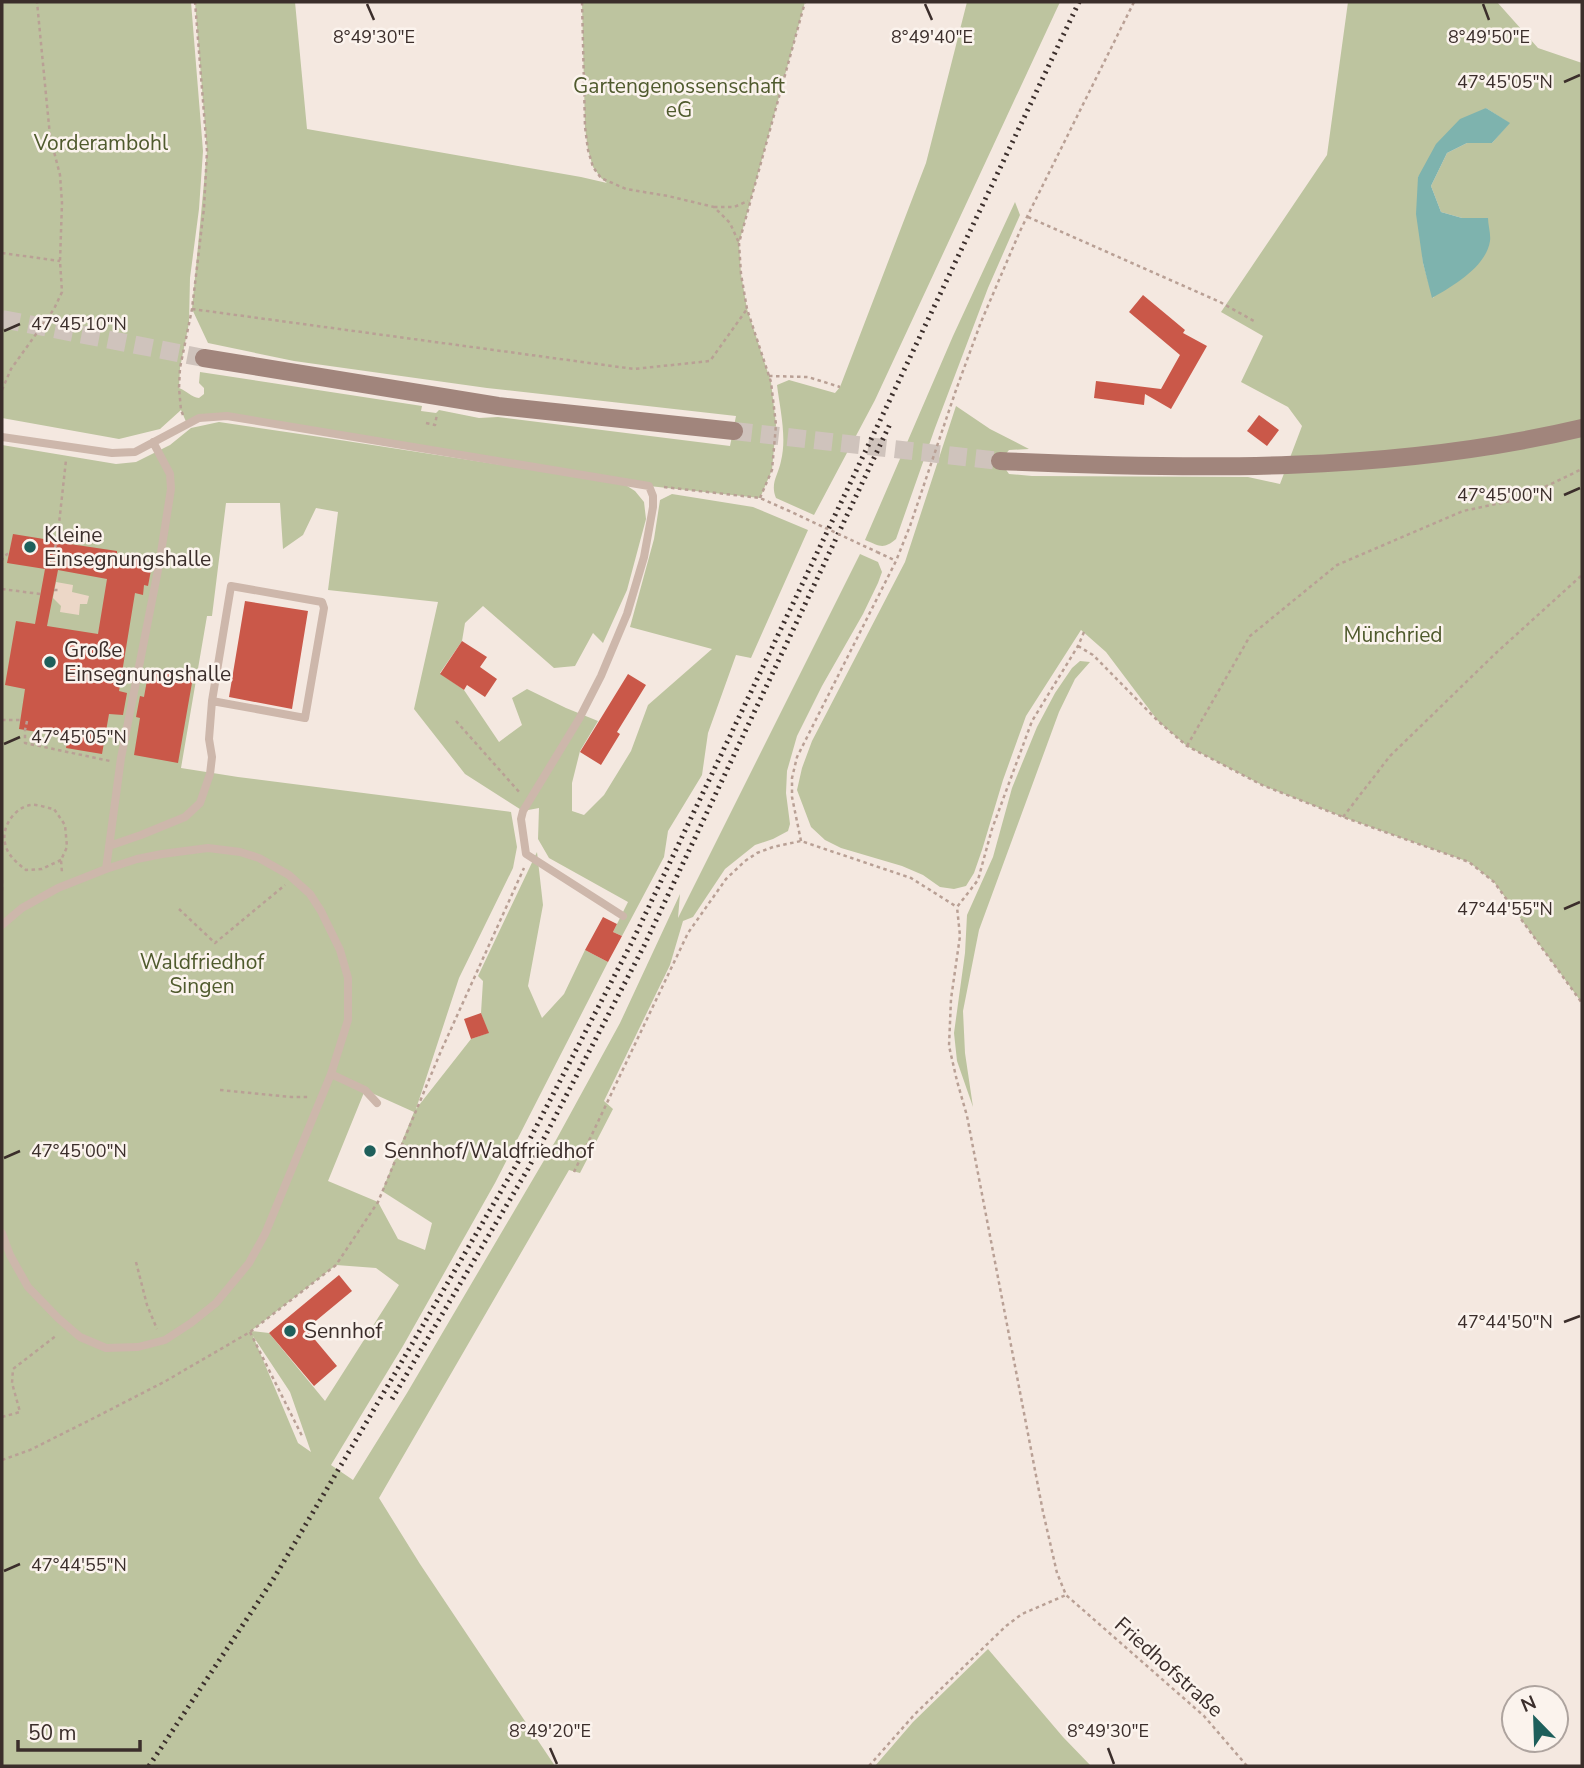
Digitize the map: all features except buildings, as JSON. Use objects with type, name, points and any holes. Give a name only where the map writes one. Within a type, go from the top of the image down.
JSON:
[{"type":"main road","points":[[204,358],[498,406],[733,431]]},
{"type":"main road","points":[[1000,461],[1157,468],[1307,464],[1376,460],[1480,448],[1582,428]]},
{"type":"lane","points":[[2,437],[112,453],[135,452],[199,418],[227,416],[649,486],[653,507],[644,557],[626,614],[601,676],[579,719],[528,801],[521,819],[526,854],[623,916]]},
{"type":"lane","points":[[106,869],[120,763],[159,565],[171,489],[170,474],[153,442]]},
{"type":"lane","points":[[109,846],[185,817],[200,803],[212,757],[209,739],[212,701],[232,586],[322,602],[324,608],[305,718],[212,701]]},
{"type":"lane","points":[[2,925],[22,908],[62,887],[137,859],[208,848],[240,852],[258,858],[292,878],[310,894],[340,950],[348,978],[348,1020],[331,1074],[265,1234],[249,1263],[216,1303],[191,1324],[165,1340],[138,1347],[106,1348],[80,1337],[29,1287],[10,1255],[2,1233]]},
{"type":"lane","points":[[331,1074],[365,1090],[377,1103]]},
{"type":"path","points":[[2,390],[11,369],[54,309],[62,292],[61,175],[50,136],[37,2]]},
{"type":"path","points":[[187,424],[181,410],[178,388],[192,309],[204,208],[207,151],[195,2]]},
{"type":"path","points":[[582,2],[584,127],[593,167],[601,178],[626,188],[715,207],[734,207],[750,200]]},
{"type":"path","points":[[760,498],[772,470],[776,425],[769,376],[747,309],[739,243],[805,2]]},
{"type":"path","points":[[801,841],[792,797],[792,778],[797,757],[896,561],[981,322],[1027,216],[1134,2]]},
{"type":"path","points":[[715,207],[730,223],[739,243]]},
{"type":"path","points":[[1027,216],[1220,302],[1254,321]]},
{"type":"path","points":[[2,253],[60,261]]},
{"type":"path","points":[[192,309],[634,369],[710,361],[747,309]]},
{"type":"path","points":[[769,376],[808,377],[839,387]]},
{"type":"path","points":[[51,569],[68,446]]},
{"type":"path","points":[[1187,746],[1250,636],[1337,565],[1463,511],[1520,499],[1582,469]]},
{"type":"path","points":[[649,486],[760,498],[896,561]]},
{"type":"path","points":[[58,533],[88,536]]},
{"type":"path","points":[[2,561],[9,553]]},
{"type":"path","points":[[1343,817],[1390,756],[1496,653],[1582,575]]},
{"type":"path","points":[[2,589],[40,594]]},
{"type":"path","points":[[869,1766],[915,1714],[1006,1626],[1022,1614],[1066,1595],[1043,1512],[972,1139],[950,1046],[951,999],[960,936],[957,907],[978,880],[992,829],[1032,721],[1084,632]]},
{"type":"path","points":[[1078,646],[1093,655],[1158,721],[1187,746],[1262,785],[1469,862],[1493,882],[1582,1003]]},
{"type":"path","points":[[2,720],[20,720]]},
{"type":"path","points":[[27,721],[25,743],[120,763]]},
{"type":"path","points":[[456,721],[528,801]]},
{"type":"path","points":[[61,860],[42,869],[26,870],[13,860],[4,842],[7,825],[17,811],[31,805],[54,809],[65,825],[67,847],[61,860],[62,887]]},
{"type":"path","points":[[574,1172],[688,933],[726,879],[745,861],[773,847],[801,841],[911,877],[957,907]]},
{"type":"path","points":[[2,1460],[30,1450],[164,1382],[250,1332],[336,1265],[378,1202],[441,1051],[522,873],[526,854]]},
{"type":"path","points":[[178,909],[215,943],[292,878]]},
{"type":"path","points":[[2,880],[2,894]]},
{"type":"path","points":[[220,1090],[291,1097],[322,1096]]},
{"type":"path","points":[[136,1262],[146,1305],[165,1340]]},
{"type":"path","points":[[2,1417],[20,1412],[12,1383],[13,1369],[67,1326]]},
{"type":"path","points":[[250,1332],[303,1438]]},
{"type":"path","name":"Friedhofstraße","points":[[1066,1595],[1204,1716],[1247,1766]]},
{"type":"green space","points":[[2,2],[191,2],[203,151],[190,278],[189,323],[179,388],[199,398],[204,394],[204,388],[199,383],[200,372],[422,406],[421,411],[436,413],[439,410],[479,418],[498,417],[730,446],[736,416],[487,388],[294,361],[208,343],[192,309],[207,151],[195,2],[295,2],[307,129],[607,183],[593,167],[588,150],[582,2],[805,2],[739,243],[747,309],[771,382],[776,425],[772,470],[760,498],[649,486],[227,416],[187,424],[181,410],[160,429],[119,439],[2,418]]},
{"type":"green space","points":[[967,2],[1060,2],[875,400],[814,515],[776,498],[774,493],[783,442],[777,385],[789,380],[835,393],[840,387],[926,163]]},
{"type":"green space","name":"Münchried","points":[[1348,2],[1497,2],[1538,48],[1582,63],[1582,1003],[1494,882],[1469,862],[1262,785],[1187,746],[1158,721],[1106,652],[1081,630],[1026,716],[974,873],[966,886],[954,889],[940,887],[923,875],[902,866],[841,848],[825,840],[811,827],[797,790],[812,741],[905,562],[956,406],[990,429],[1029,449],[1009,450],[1000,461],[1009,474],[1248,477],[1280,484],[1302,426],[1288,407],[1241,382],[1263,336],[1221,312],[1327,155]],"holes":[[[1486,108],[1509,123],[1492,143],[1467,143],[1447,153],[1431,186],[1441,212],[1462,218],[1488,218],[1433,298],[1423,263],[1418,177]]]},
{"type":"green space","points":[[1015,202],[1020,215],[988,288],[896,539],[881,546],[865,540],[953,336]]},
{"type":"green space","name":"Waldfriedhof Singen","points":[[219,422],[624,484],[635,491],[644,502],[646,519],[627,590],[603,643],[593,633],[575,666],[554,668],[483,606],[465,623],[462,641],[440,673],[464,690],[499,742],[522,725],[512,698],[527,689],[598,721],[580,751],[572,783],[572,811],[584,815],[604,795],[631,751],[648,705],[712,649],[630,627],[654,539],[660,500],[672,494],[753,507],[808,530],[751,658],[736,655],[708,733],[702,775],[668,831],[664,857],[622,936],[613,932],[628,902],[549,858],[538,839],[539,808],[523,811],[465,774],[414,709],[438,602],[328,590],[338,512],[316,508],[303,535],[283,549],[280,503],[226,503],[212,616],[207,616],[181,768],[511,812],[517,847],[513,868],[459,978],[416,1109],[471,1039],[488,1033],[481,1013],[483,981],[478,976],[537,852],[543,905],[528,986],[542,1018],[564,994],[585,950],[608,962],[495,1183],[403,1346],[331,1465],[353,1480],[556,1140],[620,1023],[680,894],[678,918],[860,554],[878,562],[882,572],[863,614],[797,736],[787,771],[786,793],[790,824],[788,831],[755,845],[725,869],[693,917],[683,921],[670,965],[604,1101],[613,1109],[580,1173],[569,1170],[379,1498],[555,1766],[2,1766],[2,445],[116,464],[136,462],[170,445],[191,428]],"holes":[[[365,1090],[414,1112],[382,1191],[432,1223],[425,1250],[398,1239],[378,1202],[328,1181]],[[336,1265],[376,1268],[399,1285],[325,1401],[269,1333],[251,1331]],[[253,1336],[290,1392],[311,1452],[298,1443]]]},
{"type":"green space","points":[[1080,661],[1090,662],[1075,679],[1059,712],[979,930],[963,1011],[965,1053],[973,1107],[957,1061],[954,1033],[965,953],[967,915],[993,857],[1012,788],[1037,727],[1055,693]]},
{"type":"green space","points":[[988,1649],[1091,1766],[875,1766],[913,1722]]},
{"type":"shaded area","points":[[56,582],[73,585],[72,592],[89,596],[87,604],[80,604],[79,615],[60,612],[61,606],[53,598]]},
{"type":"water","points":[[1486,108],[1510,123],[1492,143],[1467,143],[1447,153],[1431,186],[1441,212],[1462,218],[1488,218],[1490,241],[1475,267],[1459,282],[1432,298],[1423,263],[1416,214],[1418,177],[1436,144],[1460,119]]},
{"type":"tunnel","points":[[2,319],[204,358]]},
{"type":"tunnel","points":[[734,431],[1000,461]]},
{"type":"railway","points":[[149,1766],[274,1578],[518,1162],[633,940],[1079,2]]},
{"type":"railway","points":[[392,1399],[528,1169],[644,946],[890,424]]},
{"type":"place","name":"Kleine Einsegnungshalle","points":[[30,547]]},
{"type":"place","name":"Große Einsegnungshalle","points":[[50,662]]},
{"type":"place","name":"Sennhof/Waldfriedhof","points":[[370,1151]]},
{"type":"place","name":"Sennhof","points":[[290,1331]]},
{"type":"park label","name":"Gartengenossenschaft eG","points":[[679,98]]},
{"type":"park label","name":"Vorderambohl","points":[[101,143]]}]
